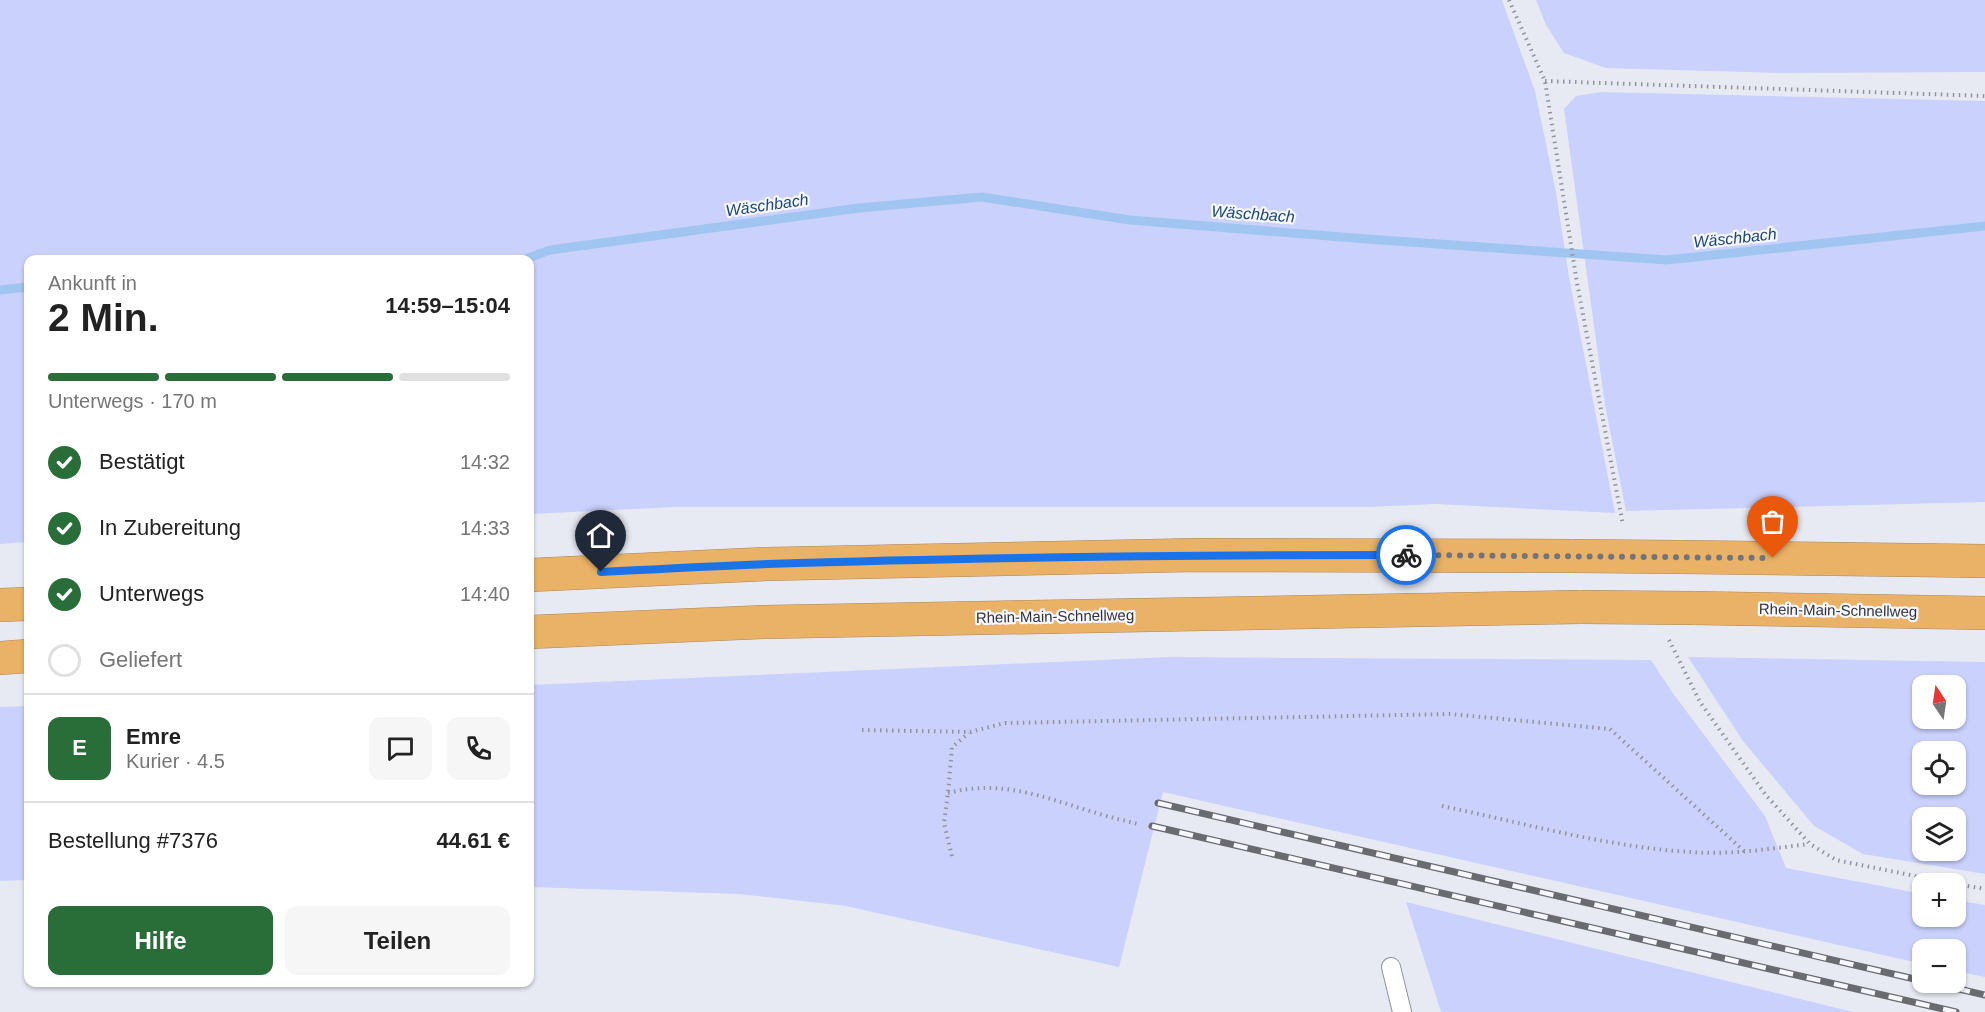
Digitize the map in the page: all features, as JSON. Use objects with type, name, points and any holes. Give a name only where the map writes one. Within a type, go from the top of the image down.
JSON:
[{"type":"highway","points":[[534,575],[767,564],[1197,555],[1573,556],[1985,561]]},
{"type":"highway","points":[[0,605],[24,604]]},
{"type":"highway","name":"Rhein-Main-Schnellweg","points":[[534,632],[776,621],[1581,608],[1985,613]]},
{"type":"highway","points":[[0,658],[24,656]]},
{"type":"lane","points":[[1391,967],[1402,1012]]},
{"type":"path","points":[[1509,0],[1545,81],[1578,283],[1623,527]]},
{"type":"path","points":[[1545,81],[1985,96]]},
{"type":"path","points":[[1700,702],[1765,794],[1810,844],[1836,860],[1912,875]]},
{"type":"path","points":[[862,730],[970,732],[1005,723],[1450,714],[1610,729],[1745,852]]},
{"type":"path","points":[[952,856],[944,823],[952,747],[970,732]]},
{"type":"path","points":[[948,793],[964,789],[1020,790],[1138,824]]},
{"type":"path","points":[[1442,806],[1630,846],[1691,852],[1745,852],[1810,844]]},
{"type":"path","points":[[1966,886],[1985,889]]},
{"type":"shaded area","points":[[0,0],[1502,0],[1535,91],[1556,192],[1569,277],[1615,513],[1436,504],[1368,507],[676,507],[534,514],[534,255],[24,255],[24,542],[0,544]]},
{"type":"shaded area","points":[[1536,0],[1985,0],[1985,72],[1782,73],[1606,68],[1564,53],[1546,25]]},
{"type":"shaded area","points":[[1601,92],[1985,101],[1985,502],[1626,511],[1605,405],[1564,109],[1576,96]]},
{"type":"shaded area","points":[[1168,657],[1651,660],[1672,692],[1765,816],[1786,868],[1912,892],[1912,927],[1966,927],[1966,902],[1985,905],[1985,977],[1966,973],[1966,939],[1912,939],[1912,962],[1163,792],[1119,967],[846,906],[739,894],[534,887],[534,685]]},
{"type":"shaded area","points":[[1688,657],[1985,662],[1985,874],[1863,854],[1814,826],[1743,741]]},
{"type":"shaded area","points":[[24,706],[24,880],[0,881],[0,707]]},
{"type":"shaded area","points":[[1406,902],[1853,1012],[1441,1012]]},
{"type":"waterway","name":"Wäschbach","points":[[534,256],[550,250],[859,208],[982,197],[1130,220],[1667,260],[1985,226]]},
{"type":"waterway","name":"Wäschbach","points":[[0,290],[24,287]]},
{"type":"railway","points":[[1158,803],[1912,978]]},
{"type":"railway","points":[[1152,826],[1956,1012]]},
{"type":"railway","points":[[1966,991],[1985,995]]},
{"type":"way so far","points":[[1406,555],[1773,558]]},
{"type":"route","points":[[601,572],[767,564],[1197,555],[1406,555]]}]
